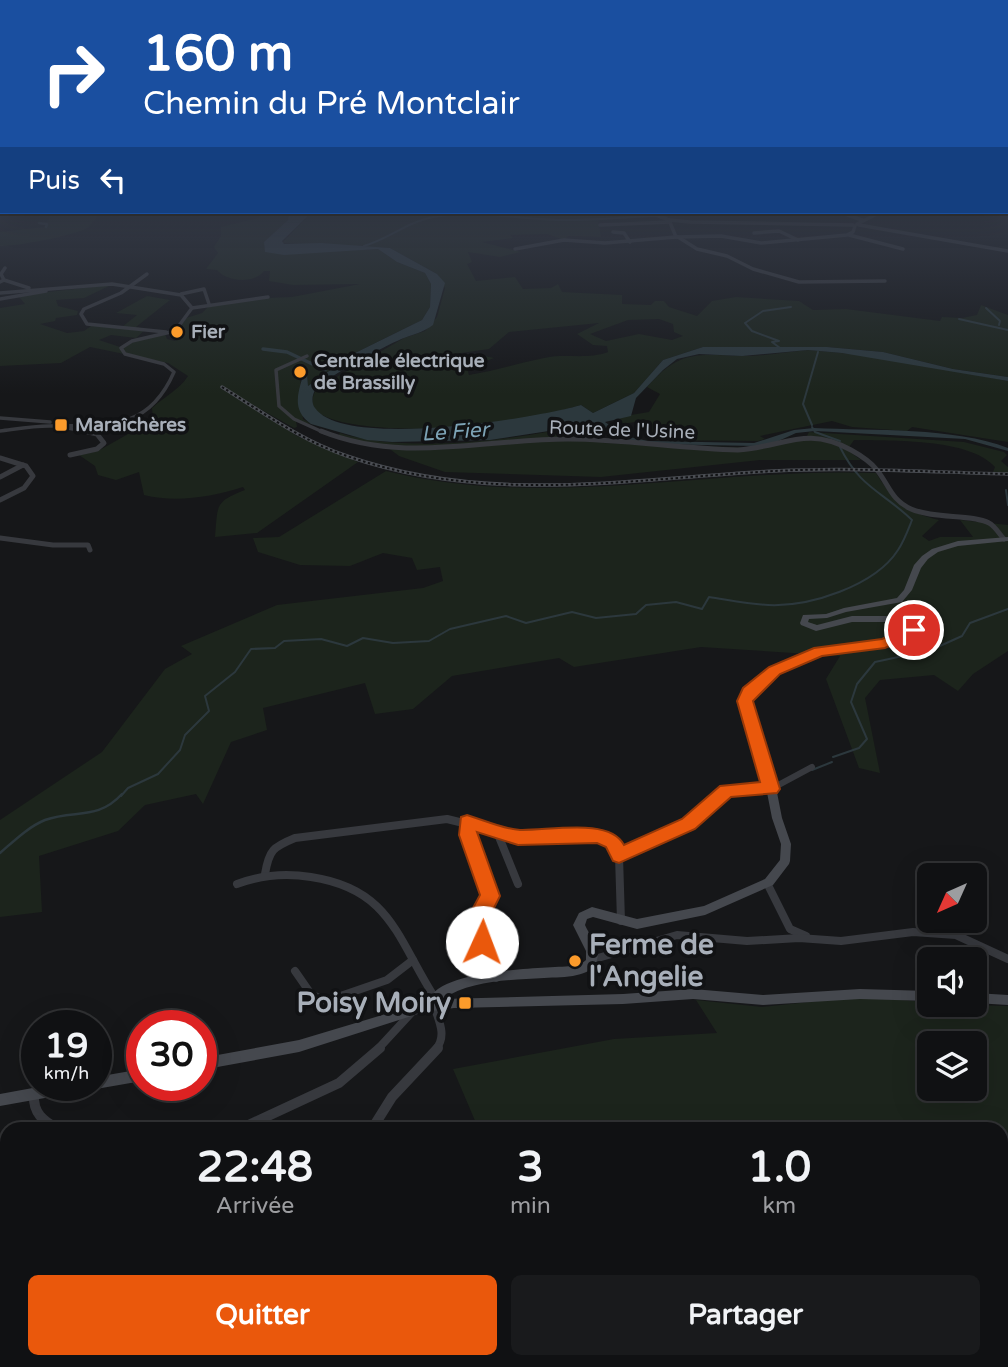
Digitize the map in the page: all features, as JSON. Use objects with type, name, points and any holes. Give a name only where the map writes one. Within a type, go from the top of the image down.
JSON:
[{"type":"street","points":[[747,266],[799,282],[885,281]]},
{"type":"street","points":[[5,268],[1,274],[2,281],[32,289]]},
{"type":"street","points":[[146,274],[132,286],[82,310],[86,323],[167,333]]},
{"type":"street","points":[[0,299],[109,284],[179,294],[204,289],[209,304]]},
{"type":"street","points":[[0,293],[81,287]]},
{"type":"street","points":[[18,293],[32,289]]},
{"type":"street","points":[[179,294],[192,308]]},
{"type":"street","points":[[0,431],[53,425],[118,424],[136,417],[153,406],[167,391],[173,371],[164,364],[125,354],[121,349],[130,342],[176,330],[192,308],[268,297]]},
{"type":"street","name":"Route de l'Usine","points":[[305,357],[276,370],[274,380],[280,394],[279,406],[302,424],[346,440],[395,450],[441,451],[567,439],[655,447],[751,448],[816,436],[845,446],[876,468],[890,494],[907,507],[939,519],[989,523],[1006,539]]},
{"type":"street","points":[[0,418],[40,421],[53,425]]},
{"type":"street","points":[[61,425],[97,434],[104,442],[99,448],[70,455]]},
{"type":"street","points":[[0,458],[24,465],[32,471],[32,480],[24,488],[0,500]]},
{"type":"street","points":[[1,475],[24,465]]},
{"type":"street","points":[[0,538],[60,545],[88,545],[90,550]]},
{"type":"street","points":[[591,960],[592,948],[580,930],[580,919],[596,912],[621,921],[642,924],[712,908],[767,883],[782,865],[787,848],[765,764],[750,724],[745,703],[747,695],[784,665],[822,651],[895,640],[934,624],[935,617],[921,612],[902,620],[854,619],[816,628],[807,625],[803,620],[808,616],[827,616],[844,610],[897,601],[906,595],[920,563],[937,549],[956,544],[1006,539]]},
{"type":"street","points":[[619,856],[689,824],[726,790],[771,789],[812,767]]},
{"type":"street","points":[[265,874],[265,863],[271,851],[295,838],[432,819],[467,822],[497,832],[532,838],[596,835],[613,842],[619,856],[621,921]]},
{"type":"street","points":[[467,822],[468,835],[490,896],[477,921],[496,978]]},
{"type":"street","points":[[497,832],[518,884]]},
{"type":"street","points":[[237,884],[265,874],[330,878],[368,895],[386,913],[435,1002],[442,1030],[440,1045],[385,1105],[376,1122]]},
{"type":"street","points":[[767,883],[790,929],[811,939]]},
{"type":"street","points":[[217,1061],[299,1046],[412,1011],[435,1002],[450,989],[496,978],[578,970],[591,960],[684,935],[747,942],[841,940],[895,932],[942,932],[977,942],[1008,959]]},
{"type":"street","points":[[295,971],[306,990],[318,1000],[326,1001],[384,981],[413,960]]},
{"type":"street","points":[[435,1002],[693,994],[763,1000],[860,993],[917,995]]},
{"type":"street","points":[[987,999],[1008,1000]]},
{"type":"street","points":[[255,1122],[339,1083],[392,1037],[412,1011]]},
{"type":"street","points":[[0,1100],[21,1097]]},
{"type":"street","points":[[33,1101],[38,1116],[47,1122]]},
{"type":"shaded area","points":[[208,266],[407,266],[425,273],[431,284],[430,307],[422,320],[353,354],[308,386],[307,376],[300,374],[303,419],[311,424],[296,421],[297,427],[294,428],[221,387],[297,436],[358,462],[257,533],[215,537],[220,506],[228,498],[245,490],[243,487],[194,498],[168,499],[144,495],[139,472],[116,480],[98,475],[95,466],[79,455],[98,451],[153,420],[152,408],[188,376],[168,363],[90,347],[61,363],[0,366],[0,308],[25,304],[19,297],[29,294],[111,285],[84,298],[56,300],[58,306],[78,311],[77,315],[40,324],[67,333],[84,331],[91,326],[122,327],[137,315],[116,313],[147,296],[170,300],[136,327],[146,329],[136,338],[111,335],[99,340],[123,348],[130,343],[165,334],[167,339],[175,341],[182,336],[180,328],[183,319],[202,313],[208,307],[265,298],[292,297],[360,284],[293,285],[269,281],[270,271],[241,280],[227,277],[217,270],[206,269]]},
{"type":"shaded area","points":[[422,266],[468,266],[476,281],[515,277],[523,289],[551,288],[558,284],[562,292],[622,295],[622,304],[651,305],[655,301],[664,301],[669,307],[697,316],[712,301],[736,297],[799,301],[813,310],[846,309],[940,321],[942,317],[962,318],[977,315],[981,305],[1008,315],[1008,377],[953,369],[883,352],[827,347],[703,347],[663,360],[634,393],[593,413],[581,405],[508,422],[409,429],[342,422],[315,409],[312,401],[316,389],[404,338],[425,331],[437,317],[445,288],[437,274]],"holes":[[[659,319],[673,324],[674,332],[683,336],[672,340],[639,334],[606,341],[590,334],[628,320]],[[599,323],[577,334],[593,345],[607,346],[608,352],[552,357],[469,375],[467,368],[494,358],[484,356],[472,359],[472,363],[445,366],[448,355],[489,349],[509,332]]]},
{"type":"shaded area","points":[[808,350],[874,356],[1008,381],[1008,442],[912,427],[907,431],[852,427],[832,421],[760,436],[765,439],[758,441],[651,440],[646,439],[649,432],[635,422],[621,424],[613,418],[649,412],[660,394],[647,387],[680,360],[701,355],[751,356]]},
{"type":"shaded area","points":[[586,424],[587,428],[602,433],[603,443],[765,448],[807,436],[809,432],[964,442],[1004,452],[1007,455],[1001,461],[1008,467],[1008,473],[993,472],[995,467],[983,458],[949,446],[908,441],[854,440],[847,450],[861,460],[760,460],[601,477],[445,472],[399,456],[387,447],[338,436],[340,433],[397,443],[429,444],[529,435]]},
{"type":"shaded area","points":[[386,471],[447,482],[569,488],[814,473],[876,473],[895,499],[917,513],[939,520],[922,536],[929,541],[940,537],[973,537],[960,520],[1008,525],[1008,651],[973,674],[958,691],[934,675],[880,680],[865,698],[880,773],[859,768],[826,679],[840,656],[701,647],[574,667],[559,658],[452,676],[413,709],[375,714],[365,683],[263,708],[267,730],[231,742],[203,804],[196,794],[145,805],[118,831],[39,856],[42,912],[0,917],[0,820],[102,752],[165,669],[192,654],[181,646],[277,605],[423,588],[443,581],[440,567],[417,570],[412,558],[383,553],[350,566],[300,565],[258,552],[253,538],[279,537]]},
{"type":"shaded area","points":[[857,997],[917,1001],[917,1017],[987,1017],[987,1005],[1008,1006],[1008,1122],[476,1122],[453,1069],[614,1039],[717,1033],[696,1000],[762,1007]]},
{"type":"water","name":"Le Fier","points":[[407,266],[422,266],[437,274],[445,283],[433,325],[372,353],[322,384],[312,398],[315,408],[333,420],[363,427],[400,429],[485,423],[581,405],[593,413],[634,393],[663,360],[703,347],[827,347],[883,352],[953,369],[1008,377],[1008,381],[842,353],[808,350],[742,356],[699,354],[677,359],[663,370],[636,398],[631,416],[605,422],[625,436],[648,441],[754,443],[794,430],[814,428],[887,430],[963,436],[1008,448],[1008,451],[965,439],[815,431],[796,433],[774,443],[756,446],[650,444],[626,439],[595,424],[490,440],[392,442],[367,440],[311,424],[299,409],[298,397],[302,379],[299,375],[307,374],[308,386],[353,354],[422,320],[430,307],[431,284],[425,273]]},
{"type":"waterway","points":[[780,348],[772,342],[779,341],[752,331],[745,323],[763,311],[791,307]]},
{"type":"waterway","points":[[986,308],[1000,321],[999,325]]},
{"type":"waterway","points":[[959,319],[1008,330]]},
{"type":"waterway","points":[[263,349],[287,352],[325,370]]},
{"type":"waterway","points":[[812,425],[803,404],[818,352]]},
{"type":"waterway","points":[[812,427],[815,432],[840,441]]},
{"type":"waterway","points":[[121,796],[128,788],[158,774],[180,750],[185,735],[209,711],[205,696],[235,672],[251,649],[275,648],[284,641],[321,639],[347,646],[363,638],[393,643],[429,641],[450,629],[506,616],[526,623],[572,612],[596,618],[636,614],[646,605],[676,602],[702,609],[709,597],[784,605],[821,598],[858,584],[887,563],[900,547],[912,520],[855,472],[840,447]]},
{"type":"waterway","points":[[1006,490],[1008,505]]},
{"type":"waterway","points":[[833,757],[859,748],[867,739],[851,702],[857,684],[875,662],[931,650],[962,636],[970,623],[1008,609]]},
{"type":"waterway","points":[[812,770],[832,762]]},
{"type":"waterway","points":[[0,853],[45,820],[104,808],[122,794]]},
{"type":"railway","points":[[222,387],[330,450],[400,471],[453,480],[559,485],[774,471],[891,470],[1008,474]]},
{"type":"place","name":"Fier","points":[[177,332]]},
{"type":"place","name":"Centrale électrique de Brassilly","points":[[300,372]]},
{"type":"place","name":"Maraîchères","points":[[61,425]]},
{"type":"place","name":"Ferme de l'Angelie","points":[[575,961]]},
{"type":"place","name":"Poisy Moiry","points":[[465,1003]]},
{"type":"route","points":[[482,942],[477,919],[490,896],[468,835],[467,822],[518,837],[600,835],[613,842],[618,848],[619,856],[651,839],[689,824],[726,790],[771,789],[765,764],[753,737],[745,701],[749,692],[775,670],[819,652],[885,643],[914,630]]}]
